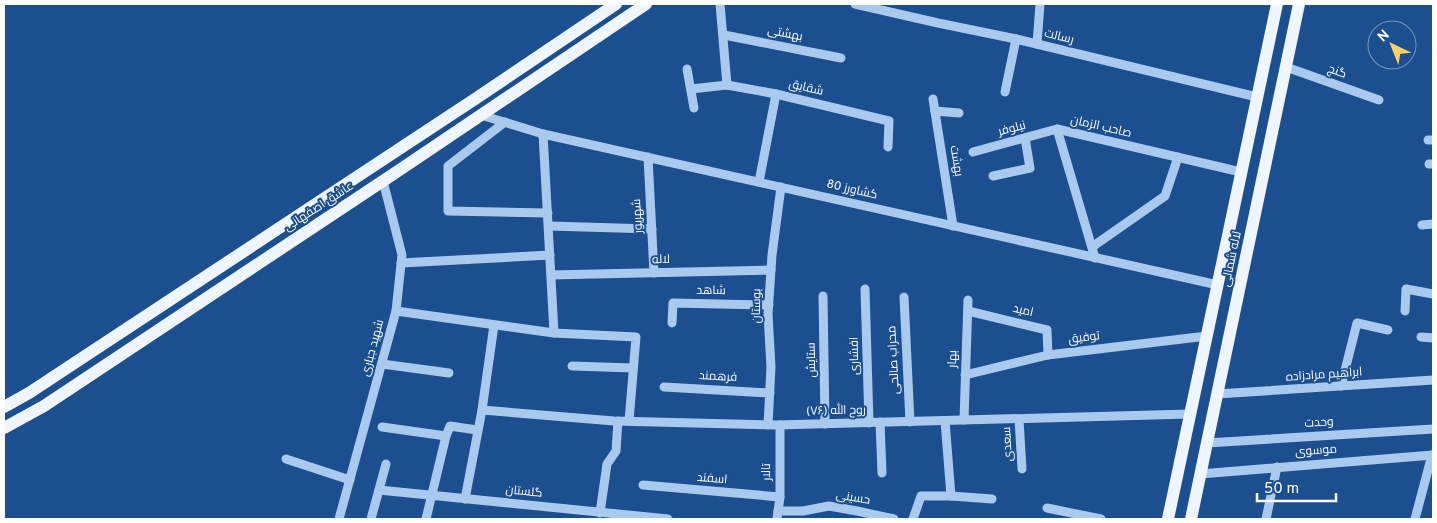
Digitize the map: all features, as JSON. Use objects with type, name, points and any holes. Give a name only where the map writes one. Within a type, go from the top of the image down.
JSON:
[{"type":"main road","name":"عاشق اصفهانی","points":[[4,407],[54,377],[616,4]]},
{"type":"main road","name":"عاشق اصفهانی","points":[[4,428],[44,406],[646,4]]},
{"type":"main road","name":"لاله شمالی","points":[[1191,519],[1299,4]]},
{"type":"main road","name":"لاله شمالی","points":[[1168,519],[1276,8]]},
{"type":"main road","points":[[1276,8],[1296,17]]},
{"type":"street","points":[[720,4],[727,85]]},
{"type":"street","name":"رسالت","points":[[855,4],[1016,39],[1256,98]]},
{"type":"street","points":[[1037,44],[1040,4]]},
{"type":"street","name":"بهشتی","points":[[724,35],[841,58]]},
{"type":"street","points":[[1005,92],[1016,39]]},
{"type":"street","name":"گنج","points":[[1286,67],[1379,100]]},
{"type":"street","points":[[687,69],[694,108]]},
{"type":"street","name":"شقایق","points":[[690,89],[727,85],[776,94],[889,121],[888,147]]},
{"type":"street","points":[[759,182],[776,94]]},
{"type":"street","name":"بهشت","points":[[933,99],[954,226]]},
{"type":"street","points":[[935,111],[959,113]]},
{"type":"street","name":"کشاورز 80","points":[[482,115],[543,134],[1218,285]]},
{"type":"street","points":[[506,122],[448,166],[448,210],[548,213]]},
{"type":"street","name":"صاحب الزمان","points":[[1095,258],[1057,130],[1241,172]]},
{"type":"street","name":"نیلوفر","points":[[973,152],[1057,130]]},
{"type":"street","points":[[543,134],[554,334]]},
{"type":"street","points":[[994,176],[1030,168],[1024,138]]},
{"type":"street","name":"شهریور","points":[[648,157],[654,273]]},
{"type":"street","points":[[1092,247],[1165,196],[1178,157]]},
{"type":"street","name":"شهید جباری","points":[[339,519],[396,311],[402,255],[383,181]]},
{"type":"street","name":"بوستان","points":[[768,425],[771,366],[769,306],[771,270],[781,187]]},
{"type":"street","points":[[1422,225],[1433,224]]},
{"type":"street","points":[[549,226],[652,229]]},
{"type":"street","points":[[401,262],[550,255]]},
{"type":"street","name":"لاله","points":[[551,275],[771,270]]},
{"type":"street","name":"افشاری","points":[[865,289],[869,423]]},
{"type":"street","points":[[1405,311],[1406,289],[1433,294]]},
{"type":"street","name":"ستایش","points":[[823,296],[826,424]]},
{"type":"street","name":"محراب صالحی","points":[[904,297],[910,422]]},
{"type":"street","name":"بهار","points":[[964,420],[968,300]]},
{"type":"street","name":"شاهد","points":[[672,323],[673,303],[769,306]]},
{"type":"street","points":[[396,311],[554,334],[636,338],[629,421]]},
{"type":"street","name":"امید","points":[[968,311],[1047,330],[1048,355]]},
{"type":"street","points":[[1341,386],[1357,323],[1388,330]]},
{"type":"street","points":[[465,499],[482,410],[494,325]]},
{"type":"street","name":"توفیق","points":[[965,375],[1048,355],[1207,336]]},
{"type":"street","points":[[1421,338],[1433,338]]},
{"type":"street","points":[[382,364],[449,372]]},
{"type":"street","points":[[572,366],[633,368]]},
{"type":"street","name":"ابراهیم مرادزاده","points":[[1217,394],[1433,380]]},
{"type":"street","name":"فرهمند","points":[[664,387],[770,393]]},
{"type":"street","name":"روح الله (۷۶)","points":[[482,410],[618,421],[768,425],[1190,414]]},
{"type":"street","name":"سعدی","points":[[1019,419],[1022,468]]},
{"type":"street","points":[[600,512],[607,464],[616,451],[618,421]]},
{"type":"street","points":[[945,421],[951,496]]},
{"type":"street","points":[[880,422],[882,473]]},
{"type":"street","name":"تالار","points":[[778,515],[780,497],[780,425]]},
{"type":"street","points":[[426,519],[450,426],[477,430]]},
{"type":"street","points":[[382,427],[446,436]]},
{"type":"street","name":"وحدت","points":[[1207,443],[1433,428]]},
{"type":"street","points":[[1415,519],[1433,455]]},
{"type":"street","name":"موسوی","points":[[1200,474],[1433,455]]},
{"type":"street","points":[[286,459],[350,480]]},
{"type":"street","points":[[370,519],[386,464]]},
{"type":"street","points":[[1266,519],[1277,467]]},
{"type":"street","name":"اسفند","points":[[642,484],[780,497]]},
{"type":"street","name":"گلستان","points":[[379,490],[600,512],[620,517],[668,519]]},
{"type":"street","points":[[913,519],[921,496],[992,499]]},
{"type":"street","name":"حسینی","points":[[778,515],[829,506],[894,519]]},
{"type":"street","points":[[1047,508],[1101,519]]}]
